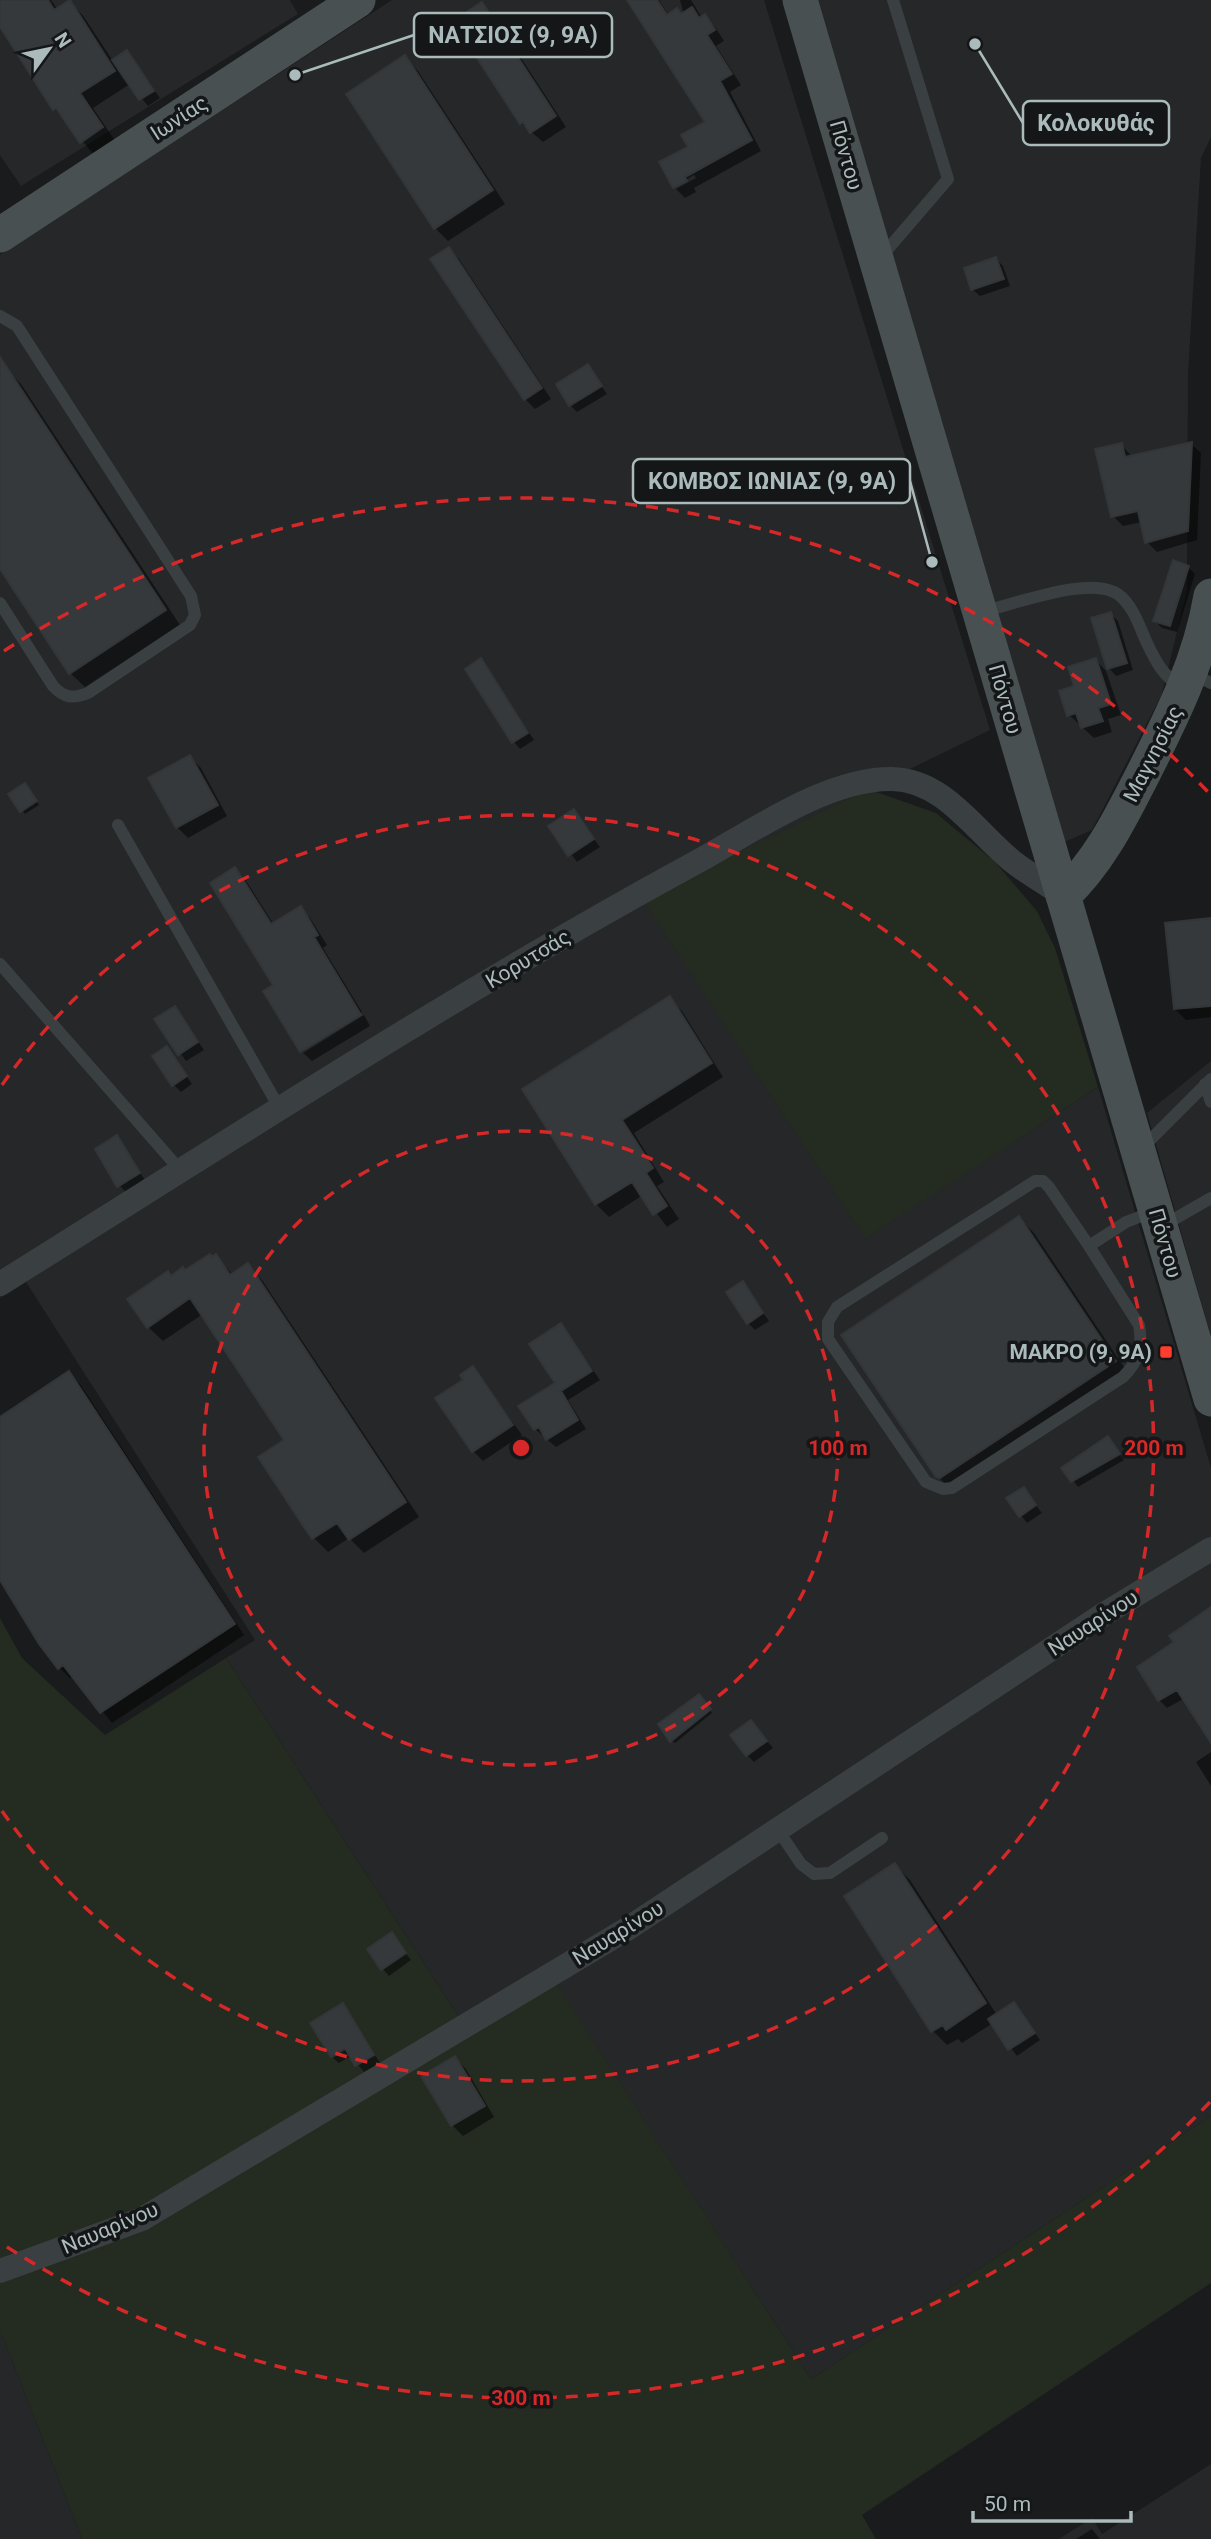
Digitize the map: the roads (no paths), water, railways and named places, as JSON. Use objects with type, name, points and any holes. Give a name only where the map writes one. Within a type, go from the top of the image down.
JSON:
[{"type":"street","name":"Ιωνίας","points":[[0,235],[358,0]]},
{"type":"street","name":"Πόντου","points":[[800,0],[1158,1219],[1198,1338],[1211,1399]]},
{"type":"street","name":"Μαγνησίας","points":[[1063,896],[1084,876],[1100,852],[1196,682],[1211,596]]},
{"type":"street","name":"Κορυτσάς","points":[[0,1284],[280,1109],[622,903],[842,787],[881,780],[917,783],[942,796],[1013,862],[1063,896]]},
{"type":"street","name":"Ναυαρίνου","points":[[0,2271],[142,2220],[627,1929],[1101,1616],[1211,1549]]},
{"type":"lane","points":[[877,262],[948,179],[893,0]]},
{"type":"lane","points":[[0,316],[17,326],[191,596],[195,615],[190,625],[88,693],[71,698],[61,695],[53,686],[0,603]]},
{"type":"lane","points":[[980,612],[1085,587],[1111,589],[1132,609],[1157,665],[1172,682],[1196,682]]},
{"type":"lane","points":[[118,825],[280,1109]]},
{"type":"lane","points":[[0,964],[181,1171]]},
{"type":"lane","points":[[1139,1152],[1208,1081]]},
{"type":"lane","points":[[1208,1081],[1211,1102]]},
{"type":"lane","points":[[1035,1181],[1043,1181],[1049,1187],[1089,1246],[1139,1325],[1142,1338],[1135,1365],[1123,1377],[952,1488],[943,1489],[926,1482],[828,1339],[831,1314],[837,1307],[1035,1181]]},
{"type":"lane","points":[[1089,1246],[1126,1222],[1158,1219],[1211,1198]]},
{"type":"lane","points":[[778,1830],[801,1864],[814,1874],[830,1873],[882,1838]]},
{"type":"place","name":"Κολοκυθάς","points":[[975,44]]},
{"type":"place","name":"ΝΑΤΣΙΟΣ (9, 9Α)","points":[[295,75]]},
{"type":"place","name":"ΚΟΜΒΟΣ ΙΩΝΙΑΣ (9, 9Α)","points":[[932,562]]},
{"type":"place","name":"ΜΑΚΡΟ (9, 9Α)","points":[[1166,1352]]}]
